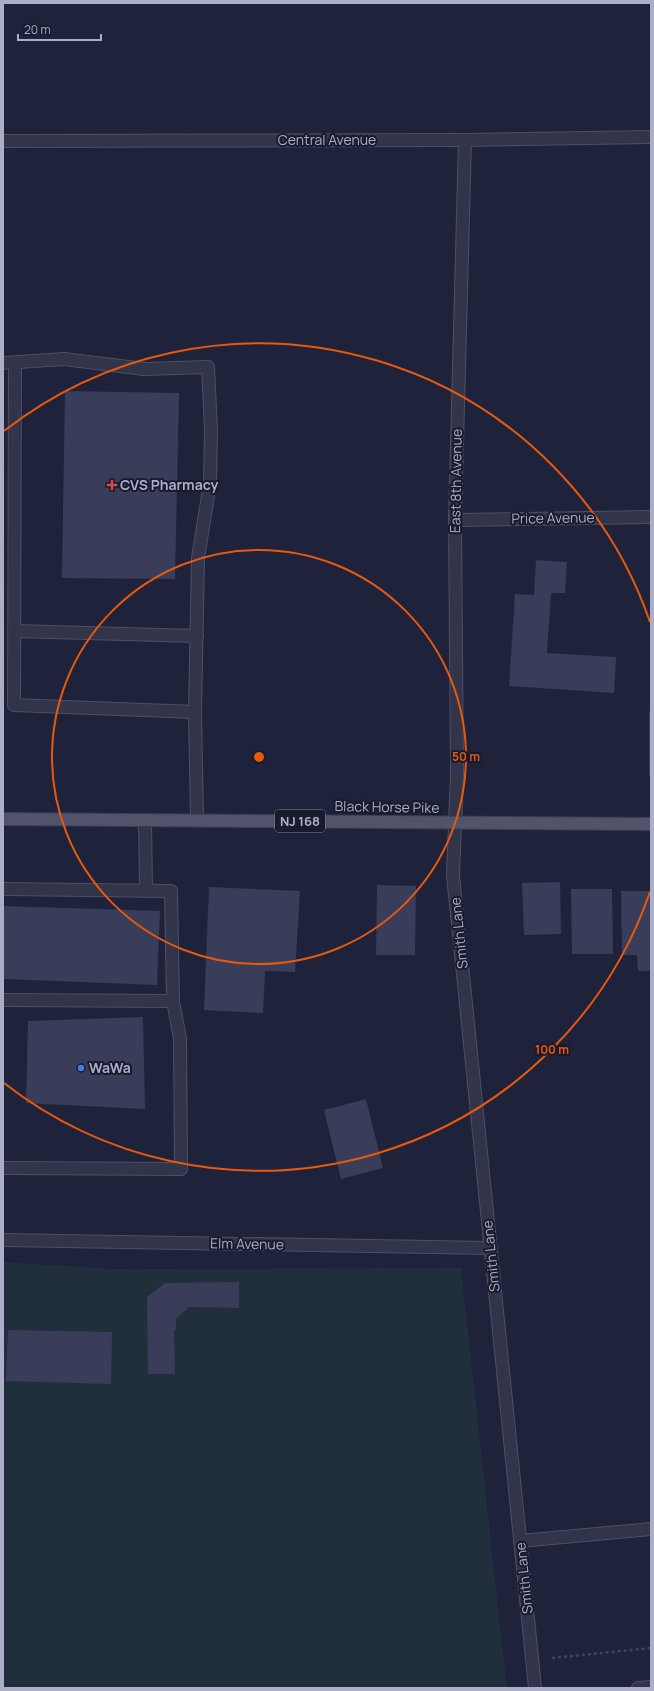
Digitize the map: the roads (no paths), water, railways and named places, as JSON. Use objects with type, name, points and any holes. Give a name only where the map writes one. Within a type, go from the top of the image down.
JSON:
[{"type":"main road","name":"Black Horse Pike","points":[[3,819],[651,824]]},
{"type":"street","name":"Central Avenue","points":[[3,141],[465,140],[651,137]]},
{"type":"street","name":"East 8th Avenue","points":[[454,823],[457,775],[455,520],[465,140]]},
{"type":"street","points":[[195,712],[14,705],[9,363],[64,359],[144,369],[208,367],[211,430],[210,483],[198,558],[195,712],[196,820]]},
{"type":"street","name":"Price Avenue","points":[[455,520],[651,517]]},
{"type":"street","points":[[14,631],[196,636]]},
{"type":"street","points":[[145,820],[146,891]]},
{"type":"street","name":"Smith Lane","points":[[454,823],[453,875],[535,1688]]},
{"type":"street","points":[[3,889],[171,891],[173,1001],[180,1038],[181,1169],[3,1168]]},
{"type":"street","points":[[3,1000],[173,1001]]},
{"type":"street","name":"Elm Avenue","points":[[3,1240],[490,1248]]},
{"type":"street","points":[[520,1541],[651,1529]]},
{"type":"street","points":[[638,1688],[651,1687]]},
{"type":"place","name":"CVS Pharmacy","points":[[112,485]]},
{"type":"place","name":"WaWa","points":[[81,1068]]}]
